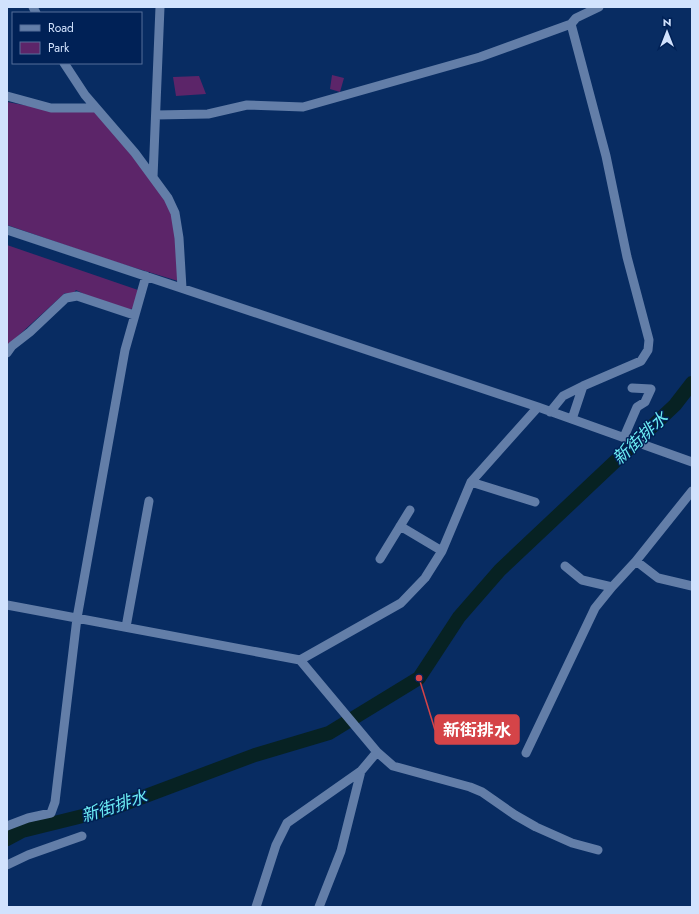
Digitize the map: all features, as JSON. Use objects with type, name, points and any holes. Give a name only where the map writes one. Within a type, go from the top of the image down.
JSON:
[{"type":"street","points":[[153,177],[160,7]]},
{"type":"street","points":[[156,115],[208,114],[247,105],[303,107],[480,57],[571,24],[576,18],[599,7]]},
{"type":"street","points":[[550,412],[563,396],[641,361],[648,350],[649,340],[627,257],[606,156],[571,24]]},
{"type":"street","points":[[65,64],[96,108],[153,177],[168,198],[175,213],[179,238],[182,288]]},
{"type":"street","points":[[7,96],[51,108],[96,108]]},
{"type":"street","points":[[7,230],[538,407],[692,462]]},
{"type":"street","points":[[7,826],[28,818],[51,813],[55,802],[77,618],[125,350],[146,276]]},
{"type":"street","points":[[7,353],[12,346],[30,332],[66,298],[77,296],[134,315]]},
{"type":"street","points":[[572,419],[583,386]]},
{"type":"street","points":[[627,438],[637,407],[645,402],[651,389],[632,388]]},
{"type":"street","points":[[300,660],[401,603],[425,578],[442,551],[471,482],[538,407]]},
{"type":"street","points":[[471,482],[535,502]]},
{"type":"street","points":[[526,754],[595,608],[636,561],[692,491]]},
{"type":"street","points":[[126,626],[149,501]]},
{"type":"street","points":[[380,559],[410,510]]},
{"type":"street","points":[[400,526],[442,551]]},
{"type":"street","points":[[636,561],[658,578],[692,586]]},
{"type":"street","points":[[565,566],[582,580],[612,587]]},
{"type":"street","points":[[7,605],[126,626],[300,660],[377,752],[393,766],[470,787],[482,792],[515,815],[536,827],[572,843],[598,850]]},
{"type":"street","points":[[256,907],[276,845],[287,823],[361,771],[377,752]]},
{"type":"street","points":[[318,907],[341,851],[361,771]]},
{"type":"street","points":[[7,865],[28,855],[82,836]]},
{"type":"green space","points":[[332,75],[344,78],[340,92],[330,89]]},
{"type":"green space","points":[[199,76],[206,94],[176,96],[173,77]]},
{"type":"green space","points":[[7,102],[62,112],[96,111],[151,178],[169,206],[173,217],[176,241],[178,281],[109,260],[7,225]]},
{"type":"green space","points":[[7,245],[138,290],[133,308],[129,310],[96,300],[76,290],[72,295],[65,293],[7,346]]},
{"type":"waterway","name":"新街排水","points":[[7,839],[22,831],[111,809],[255,755],[329,733],[419,678],[459,617],[500,570],[675,405],[692,383]]},
{"type":"place","name":"新街排水","points":[[419,678]]}]
